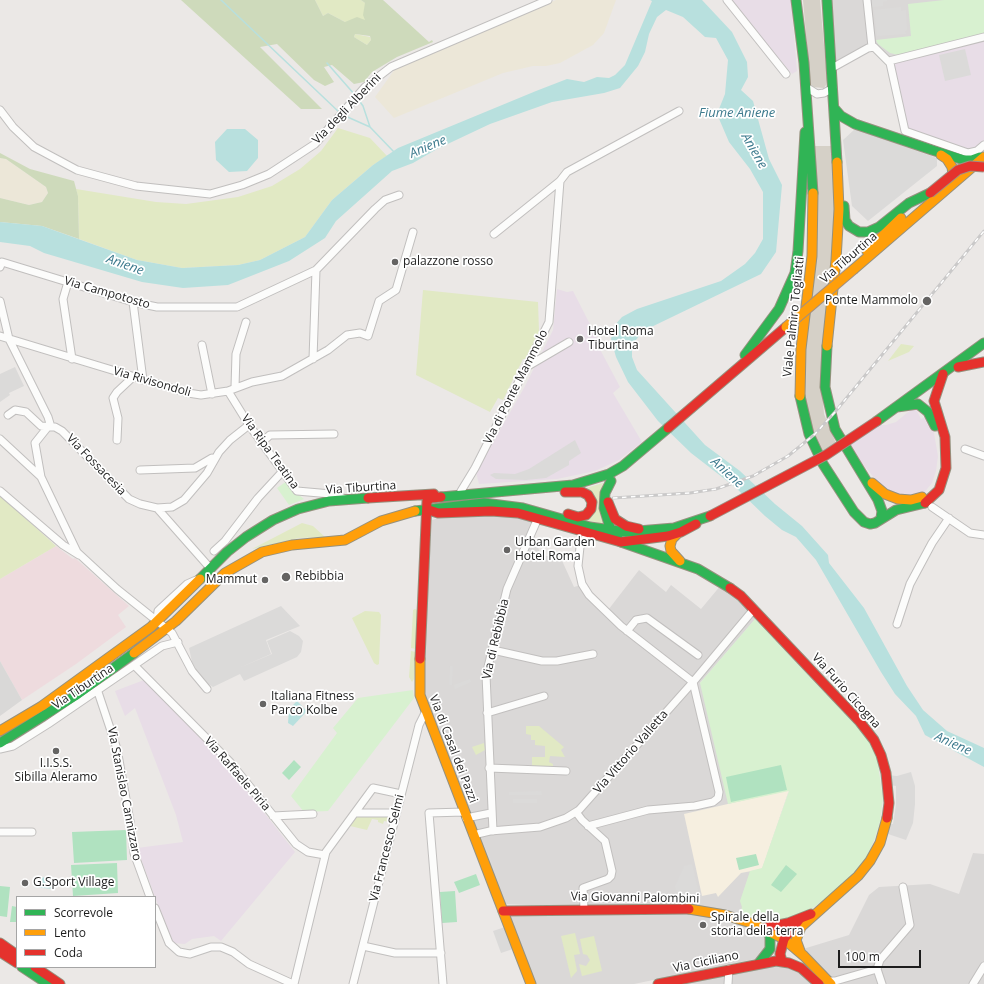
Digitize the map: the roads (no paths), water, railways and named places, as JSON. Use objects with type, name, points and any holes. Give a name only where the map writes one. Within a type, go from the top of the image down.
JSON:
[{"type":"main road","name":"Viale Palmiro Togliatti","points":[[796,0],[806,87],[813,177],[812,256],[800,353],[802,411],[809,434],[823,464],[854,512],[861,521],[870,524],[878,522],[881,518]]},
{"type":"main road","points":[[827,0],[837,169],[838,245],[825,364],[825,387],[835,429],[880,504],[882,511],[881,518]]},
{"type":"main road","points":[[834,108],[841,116],[855,124],[932,150],[966,160],[975,160],[984,156]]},
{"type":"main road","points":[[720,382],[749,350],[774,318],[793,279],[798,251],[802,161],[808,110]]},
{"type":"main road","points":[[835,134],[843,126],[855,124]]},
{"type":"main road","points":[[932,150],[947,159],[952,167],[953,178],[946,188]]},
{"type":"main road","name":"Via Tiburtina","points":[[0,743],[75,696],[166,629],[222,575],[243,561],[262,552],[280,547],[345,540],[381,521],[395,516],[426,509],[427,501],[431,498],[579,484],[606,476],[624,466],[651,440],[786,327],[984,156]]},
{"type":"main road","points":[[854,269],[871,246],[913,201],[930,193],[958,170],[970,166],[984,167]]},
{"type":"main road","points":[[837,169],[842,185],[845,217],[852,228],[861,232],[870,232],[898,216]]},
{"type":"main road","points":[[523,508],[590,527],[611,531],[649,531],[674,528],[699,521],[826,455],[897,408],[984,343]]},
{"type":"main road","points":[[952,368],[984,362]]},
{"type":"main road","points":[[881,518],[896,510],[928,501],[936,495],[940,487],[946,468],[946,449],[945,437],[934,401],[943,374]]},
{"type":"main road","points":[[861,473],[881,492],[898,499],[911,500],[920,497],[933,487],[938,475],[941,458],[940,440],[934,422],[926,410],[918,404],[897,408]]},
{"type":"main road","points":[[621,542],[611,531],[604,512],[603,503],[611,481],[624,466]]},
{"type":"main road","points":[[611,481],[608,500],[614,517],[626,526],[649,531]]},
{"type":"main road","name":"Via Tiburtina","points":[[0,731],[72,685],[152,627],[210,568],[233,547],[273,520],[298,509],[346,499],[390,498],[461,491],[478,494]]},
{"type":"main road","points":[[426,509],[484,503],[523,508],[545,508],[581,517],[588,513],[592,502],[588,495],[582,492],[526,493],[503,491]]},
{"type":"main road","points":[[426,509],[445,513],[497,511],[518,513],[621,542],[677,534],[690,528],[699,521]]},
{"type":"main road","name":"Via di Casal dei Pazzi","points":[[426,509],[418,688],[425,713],[531,984]]},
{"type":"main road","name":"Via Furio Cicogna","points":[[677,534],[672,539],[670,546],[671,551],[682,562]]},
{"type":"main road","name":"Via Furio Cicogna","points":[[621,542],[682,562],[722,582],[754,608],[860,722],[874,740],[886,773],[889,803],[886,824],[880,843],[870,861],[858,876],[816,912],[798,933],[797,943],[800,951]]},
{"type":"main road","name":"Via Giovanni Palombini","points":[[502,911],[694,909],[735,918],[764,928],[784,939],[800,951],[830,982]]},
{"type":"main road","name":"Via Furio Cicogna","points":[[764,928],[800,919],[816,912]]},
{"type":"main road","name":"Via Furio Cicogna","points":[[784,939],[800,919]]},
{"type":"main road","points":[[759,963],[767,956],[770,949],[770,936],[764,928]]},
{"type":"main road","points":[[784,939],[781,949],[782,961],[804,970],[819,984]]},
{"type":"main road","points":[[0,943],[16,954]]},
{"type":"main road","points":[[781,949],[788,946],[800,951]]},
{"type":"main road","points":[[0,952],[16,962]]},
{"type":"main road","name":"Via Ciciliano","points":[[658,984],[759,963],[782,961]]},
{"type":"main road","points":[[24,968],[47,981],[60,984]]},
{"type":"main road","points":[[36,968],[47,981]]},
{"type":"street","name":"Via degli Alberini","points":[[0,110],[13,126],[34,147],[77,170],[136,186],[210,194],[242,186],[269,174],[315,144],[365,87],[381,73],[397,64],[548,0]]},
{"type":"street","points":[[727,0],[786,74]]},
{"type":"street","points":[[867,0],[872,47]]},
{"type":"street","points":[[889,61],[984,37]]},
{"type":"street","points":[[832,68],[872,47]]},
{"type":"street","points":[[872,47],[880,52],[889,61],[905,131],[963,152],[972,153],[984,145]]},
{"type":"street","points":[[806,87],[817,94],[824,93],[833,88]]},
{"type":"street","points":[[494,234],[560,181],[567,172],[679,111]]},
{"type":"street","name":"Via di Ponte Mammolo","points":[[461,491],[475,468],[549,322],[560,181]]},
{"type":"street","name":"Via Campotosto","points":[[0,267],[2,262],[133,302],[157,307],[237,307],[316,270],[375,209],[385,200],[399,195]]},
{"type":"street","name":"Via Rivisondoli","points":[[0,336],[188,393],[212,394],[228,391],[235,387],[282,376],[313,359],[348,334],[360,333],[368,336],[379,302],[396,290],[413,232]]},
{"type":"street","points":[[313,359],[316,270]]},
{"type":"street","points":[[68,282],[63,299],[72,358]]},
{"type":"street","points":[[0,301],[9,339],[48,417],[49,427],[35,443],[41,477],[75,548],[80,555],[117,589],[166,629],[178,642],[192,671],[207,689]]},
{"type":"street","points":[[133,302],[143,380]]},
{"type":"street","points":[[235,387],[236,354],[246,322]]},
{"type":"street","points":[[527,366],[569,342]]},
{"type":"street","points":[[202,345],[212,394]]},
{"type":"street","points":[[117,440],[118,418],[113,398],[117,392],[133,377]]},
{"type":"street","name":"Via Ripa Teatina","points":[[228,391],[282,472],[299,492],[331,494],[346,499]]},
{"type":"street","name":"Via Fossacesia","points":[[8,416],[15,410],[26,412],[41,426],[58,429],[67,434],[129,499],[145,506],[157,508]]},
{"type":"street","points":[[157,508],[172,507],[184,500],[207,473],[218,452],[230,440],[250,425]]},
{"type":"street","points":[[262,442],[270,435],[334,434]]},
{"type":"street","points":[[0,439],[41,477]]},
{"type":"street","points":[[965,449],[984,456]]},
{"type":"street","points":[[140,470],[195,468],[212,458],[215,459]]},
{"type":"street","points":[[214,551],[225,541],[258,498],[282,472]]},
{"type":"street","points":[[0,491],[63,545],[80,555]]},
{"type":"street","points":[[932,507],[970,533],[984,535]]},
{"type":"street","points":[[157,508],[210,568]]},
{"type":"street","name":"Via di Rebibbia","points":[[493,831],[485,679],[507,589],[538,518]]},
{"type":"street","points":[[897,624],[910,584],[932,543],[949,518]]},
{"type":"street","points":[[588,533],[582,542],[578,556],[582,584],[597,604],[627,631],[693,682],[719,792],[718,798],[713,802],[695,806],[648,810],[588,826]]},
{"type":"street","name":"Via Vittorio Valletta","points":[[473,835],[493,831],[540,828],[576,812],[589,801],[693,682],[754,608]]},
{"type":"street","points":[[627,631],[636,620],[647,618],[698,655]]},
{"type":"street","name":"Via Tiburtina","points":[[0,749],[13,746],[98,692],[162,646],[178,642]]},
{"type":"street","points":[[493,650],[542,661],[560,660],[593,654]]},
{"type":"street","name":"Via Raffaele Piria","points":[[135,666],[230,762],[299,847],[308,852],[325,855]]},
{"type":"street","name":"Via Stanislao Cannizzaro","points":[[98,692],[117,749],[134,853],[150,896]]},
{"type":"street","points":[[487,713],[544,696]]},
{"type":"street","name":"Via Francesco Selmi","points":[[353,984],[419,725],[425,713]]},
{"type":"street","points":[[489,768],[566,771]]},
{"type":"street","points":[[156,910],[169,943],[179,952],[190,954],[211,947],[221,947],[233,952],[249,964],[294,984],[325,855],[373,788],[401,794]]},
{"type":"street","points":[[576,812],[605,842],[612,873],[608,879],[585,885],[583,888],[584,909]]},
{"type":"street","points":[[355,813],[396,813]]},
{"type":"street","points":[[443,984],[430,813],[465,815],[491,813]]},
{"type":"street","points":[[273,816],[313,814]]},
{"type":"street","points":[[0,832],[32,832]]},
{"type":"street","points":[[882,984],[876,969],[880,960],[910,925],[903,887]]},
{"type":"street","points":[[363,946],[395,953],[441,953]]},
{"type":"street","points":[[973,984],[984,966]]},
{"type":"street","points":[[728,984],[729,969]]},
{"type":"street","points":[[830,982],[876,969]]},
{"type":"water","name":"Fiume Aniene","points":[[650,0],[702,0],[732,32],[747,62],[748,77],[741,90],[753,101],[769,159],[782,185],[776,252],[761,274],[643,331],[632,345],[632,357],[637,370],[705,445],[740,471],[775,504],[802,526],[828,555],[829,563],[864,608],[907,686],[923,710],[947,731],[984,748],[984,767],[925,735],[916,716],[895,694],[881,672],[816,560],[796,537],[782,530],[765,516],[735,487],[691,453],[658,421],[628,382],[616,357],[611,339],[614,326],[622,317],[637,309],[721,281],[745,264],[755,253],[763,239],[763,192],[750,169],[729,142],[717,114],[725,94],[728,60],[716,38],[705,37],[683,17],[666,10],[657,17],[649,34],[645,52],[638,66],[620,88],[604,93],[552,102],[490,124],[437,149],[413,163],[392,171],[336,221],[325,238],[289,261],[228,285],[183,288],[142,282],[44,253],[30,246],[0,242],[0,222],[42,226],[137,260],[182,268],[238,265],[260,260],[305,237],[332,200],[373,165],[398,148],[567,79],[584,82],[597,77],[609,78],[615,75],[625,65],[652,1]]},
{"type":"water","points":[[227,129],[245,129],[258,140],[258,158],[247,171],[229,172],[216,160],[215,142]]},
{"type":"water","points":[[297,701],[307,711],[293,726],[288,723],[289,709]]},
{"type":"water","points":[[35,877],[54,878],[53,889],[34,887]]},
{"type":"waterway","points":[[221,0],[340,113]]},
{"type":"waterway","points":[[327,63],[355,95]]},
{"type":"waterway","points":[[358,99],[363,106],[370,127]]},
{"type":"waterway","points":[[343,115],[370,127],[394,152]]},
{"type":"railway","points":[[613,498],[690,493],[716,489],[753,476],[788,456],[815,434],[835,412],[984,231]]},
{"type":"place","name":"palazzone rosso","points":[[395,262]]},
{"type":"place","name":"Ponte Mammolo","points":[[927,301]]},
{"type":"place","name":"Hotel Roma Tiburtina","points":[[580,339]]},
{"type":"place","name":"Urban Garden Hotel Roma","points":[[507,550]]},
{"type":"place","name":"Rebibbia","points":[[286,577]]},
{"type":"place","name":"Mammut","points":[[265,580]]},
{"type":"place","name":"Italiana Fitness Parco Kolbe","points":[[263,704]]},
{"type":"place","name":"I.I.S.S. Sibilla Aleramo","points":[[56,751]]},
{"type":"place","name":"G.Sport Village","points":[[25,883]]},
{"type":"place","name":"Spirale della storia della terra","points":[[703,925]]},
{"type":"water label","name":"Aniene","points":[[428,147]]},
{"type":"water label","name":"Aniene","points":[[754,151]]},
{"type":"water label","name":"Aniene","points":[[125,265]]},
{"type":"water label","name":"Aniene","points":[[727,473]]},
{"type":"water label","name":"Aniene","points":[[953,744]]}]
